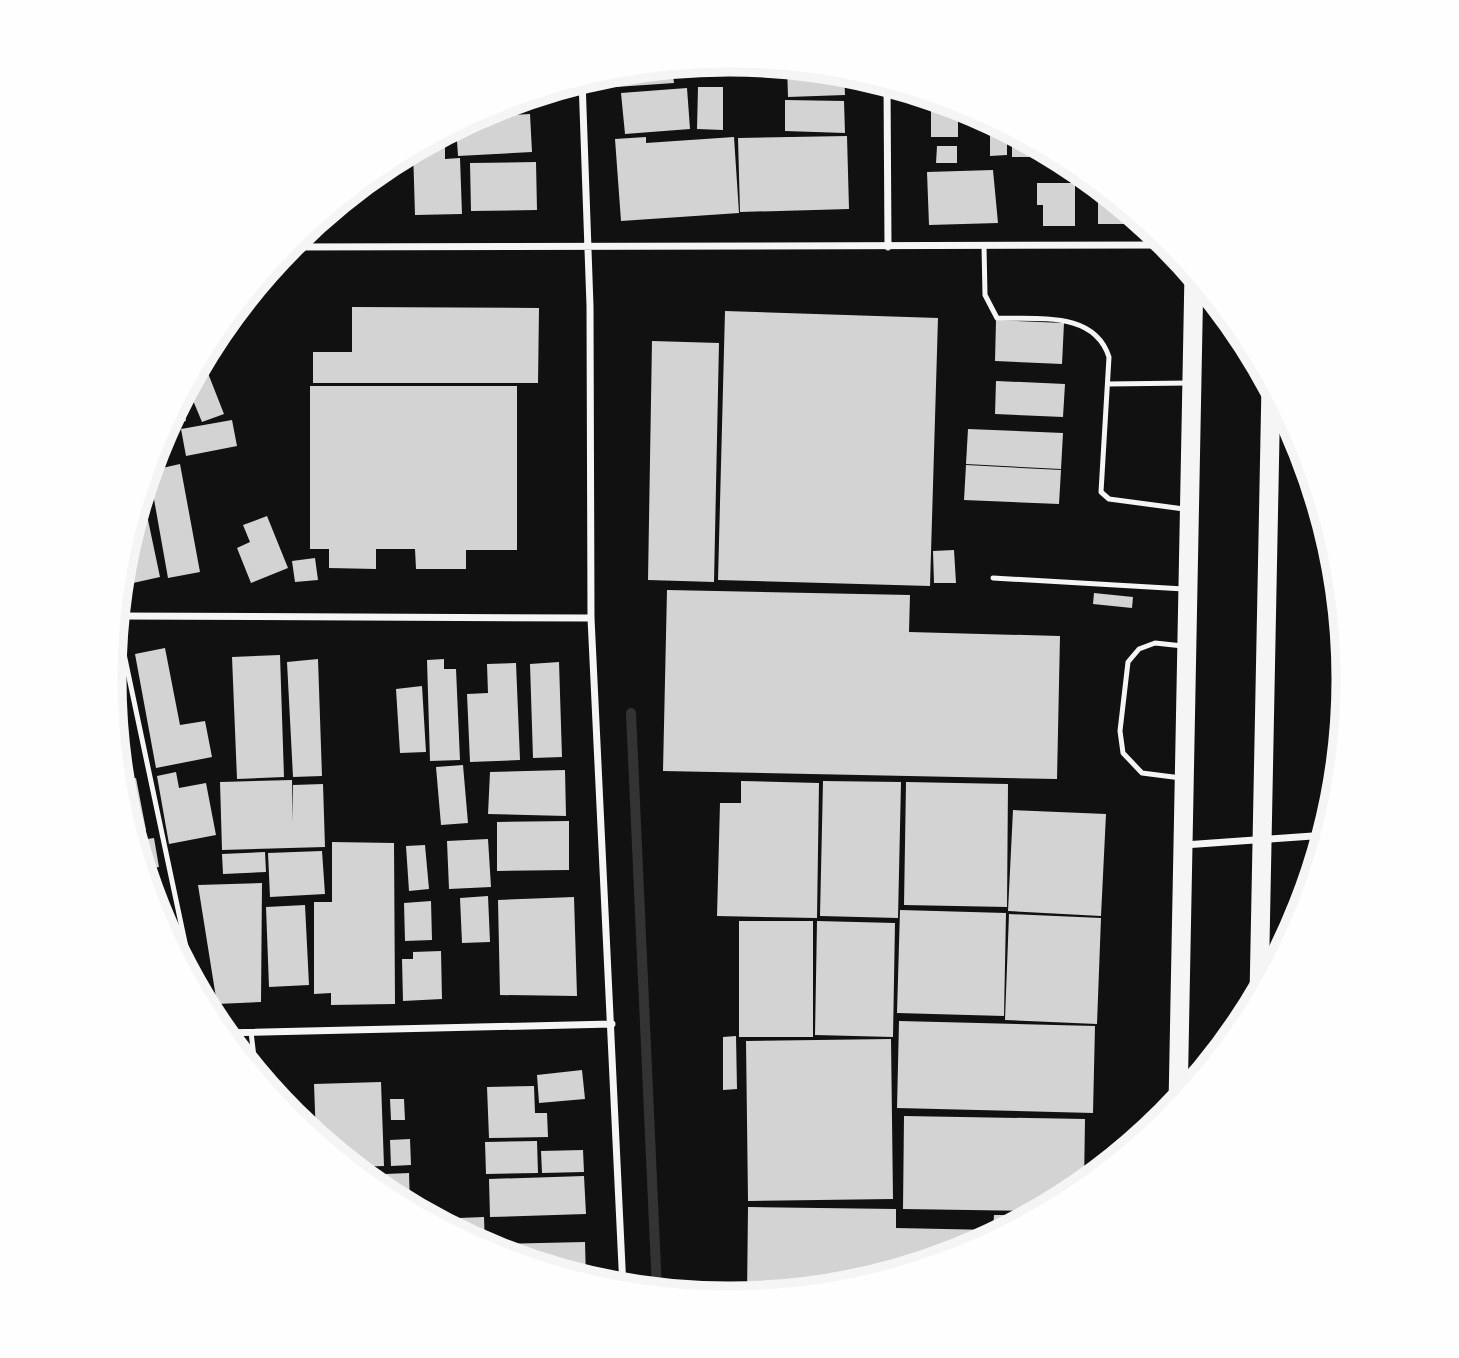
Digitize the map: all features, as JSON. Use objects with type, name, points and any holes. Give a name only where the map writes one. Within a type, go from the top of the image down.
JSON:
[{"type":"highway","points":[[1178,1087],[1194,288]]},
{"type":"highway","points":[[1259,975],[1271,404]]},
{"type":"street","points":[[582,90],[588,248],[590,618],[623,1277]]},
{"type":"street","points":[[887,92],[888,247]]},
{"type":"street","points":[[303,247],[1154,245]]},
{"type":"street","points":[[126,616],[590,618]]},
{"type":"street","points":[[1183,846],[1316,836]]},
{"type":"street","points":[[236,1032],[612,1024]]},
{"type":"lane","points":[[984,246],[985,295],[997,318],[1076,321],[1104,341],[1109,357],[1101,492],[1109,499],[1189,510]]},
{"type":"lane","points":[[1108,384],[1192,383]]},
{"type":"lane","points":[[993,578],[1188,589]]},
{"type":"lane","points":[[1184,778],[1142,773],[1123,753],[1121,731],[1128,662],[1139,649],[1155,643],[1186,646]]},
{"type":"lane","points":[[123,651],[187,952]]},
{"type":"lane","points":[[251,1032],[254,1056]]},
{"type":"building","points":[[673,75],[674,83],[616,87],[616,82]]},
{"type":"building","points":[[787,75],[844,82],[845,95],[788,97]]},
{"type":"building","points":[[698,87],[723,87],[723,130],[697,129]]},
{"type":"building","points":[[687,88],[690,129],[625,134],[621,93]]},
{"type":"building","points":[[785,100],[844,101],[845,133],[785,131]]},
{"type":"building","points":[[533,104],[533,109],[519,110]]},
{"type":"building","points":[[931,106],[958,116],[958,137],[931,137]]},
{"type":"building","points":[[530,114],[532,152],[458,156],[457,136],[504,115]]},
{"type":"building","points":[[990,134],[997,134],[1007,139],[1007,155],[990,156]]},
{"type":"building","points":[[847,136],[849,209],[740,212],[738,138]]},
{"type":"building","points":[[646,137],[646,143],[734,137],[739,213],[621,221],[615,139]]},
{"type":"building","points":[[1012,142],[1039,157],[1012,157]]},
{"type":"building","points":[[445,143],[445,159],[460,158],[462,214],[415,215],[413,161]]},
{"type":"building","points":[[937,146],[957,146],[957,163],[936,163]]},
{"type":"building","points":[[536,162],[537,210],[471,211],[470,163]]},
{"type":"building","points":[[993,170],[998,223],[929,225],[927,172]]},
{"type":"building","points":[[1037,183],[1075,183],[1075,226],[1043,226],[1043,205],[1037,205]]},
{"type":"building","points":[[1098,196],[1132,224],[1098,224]]},
{"type":"building","points":[[352,307],[539,308],[538,383],[313,383],[313,352],[352,352]]},
{"type":"building","points":[[725,311],[938,318],[930,586],[718,580]]},
{"type":"building","points":[[996,320],[1064,323],[1062,364],[995,361]]},
{"type":"building","points":[[652,341],[719,343],[714,582],[648,580]]},
{"type":"building","points":[[207,370],[224,414],[202,422],[192,397]]},
{"type":"building","points":[[996,381],[1065,384],[1063,417],[995,414]]},
{"type":"building","points":[[310,386],[517,386],[517,550],[466,550],[466,569],[416,569],[415,549],[376,549],[376,569],[329,568],[329,549],[310,549]]},
{"type":"building","points":[[184,412],[186,421],[179,422]]},
{"type":"building","points":[[232,420],[237,446],[186,456],[181,429]]},
{"type":"building","points":[[968,429],[1063,433],[1061,469],[966,464]]},
{"type":"building","points":[[180,464],[200,572],[168,578],[152,490],[160,469]]},
{"type":"building","points":[[966,465],[1061,470],[1059,504],[964,500]]},
{"type":"building","points":[[146,511],[160,577],[130,584]]},
{"type":"building","points":[[267,516],[288,568],[251,583],[237,548],[250,542],[243,525]]},
{"type":"building","points":[[954,550],[956,583],[934,583],[933,551]]},
{"type":"building","points":[[315,558],[318,580],[295,582],[292,561]]},
{"type":"building","points":[[667,590],[910,595],[909,632],[1060,636],[1057,779],[663,771]]},
{"type":"building","points":[[1094,593],[1133,597],[1132,608],[1093,604]]},
{"type":"building","points":[[165,648],[180,725],[205,721],[212,757],[156,768],[135,654]]},
{"type":"building","points":[[280,655],[284,777],[237,779],[232,657]]},
{"type":"building","points":[[318,659],[322,776],[293,777],[287,662]]},
{"type":"building","points":[[444,659],[444,669],[456,669],[460,760],[430,761],[427,660]]},
{"type":"building","points":[[559,662],[562,757],[533,758],[530,664]]},
{"type":"building","points":[[516,663],[520,760],[470,762],[467,694],[488,693],[487,664]]},
{"type":"building","points":[[422,686],[426,752],[400,753],[396,689]]},
{"type":"building","points":[[463,765],[468,823],[441,825],[436,767]]},
{"type":"building","points":[[565,770],[566,816],[488,814],[490,772]]},
{"type":"building","points":[[176,772],[179,788],[206,783],[216,835],[169,844],[157,776]]},
{"type":"building","points":[[136,778],[146,830],[142,831],[131,779]]},
{"type":"building","points":[[292,780],[293,822],[293,785],[323,784],[325,847],[222,850],[220,782]]},
{"type":"building","points":[[741,781],[819,783],[817,918],[717,916],[720,803],[741,803]]},
{"type":"building","points":[[823,781],[901,782],[898,918],[820,916]]},
{"type":"building","points":[[906,782],[1008,784],[1007,907],[904,905]]},
{"type":"building","points":[[1013,810],[1106,814],[1101,916],[1008,911]]},
{"type":"building","points":[[569,821],[569,870],[497,871],[497,822]]},
{"type":"building","points":[[154,838],[159,867],[152,868],[144,839]]},
{"type":"building","points":[[488,839],[491,887],[449,889],[447,841]]},
{"type":"building","points":[[332,842],[394,843],[395,1004],[331,1005],[331,993],[314,994],[314,902],[332,902]]},
{"type":"building","points":[[425,845],[429,889],[409,891],[406,846]]},
{"type":"building","points":[[322,851],[325,894],[270,897],[268,853]]},
{"type":"building","points":[[265,852],[266,872],[223,874],[222,854]]},
{"type":"building","points":[[262,883],[261,1002],[217,1003],[198,885]]},
{"type":"building","points":[[488,896],[490,942],[462,943],[460,898]]},
{"type":"building","points":[[574,897],[577,996],[500,995],[498,900]]},
{"type":"building","points":[[431,901],[432,940],[405,941],[404,903]]},
{"type":"building","points":[[305,905],[309,985],[269,987],[266,907]]},
{"type":"building","points":[[900,910],[1006,913],[1004,1016],[897,1013]]},
{"type":"building","points":[[1009,914],[1101,918],[1097,1024],[1005,1020]]},
{"type":"building","points":[[739,921],[813,921],[813,1037],[739,1037]]},
{"type":"building","points":[[817,921],[895,923],[893,1037],[815,1035]]},
{"type":"building","points":[[441,951],[442,999],[403,1001],[402,959],[413,959],[413,952]]},
{"type":"building","points":[[899,1021],[1095,1026],[1093,1113],[897,1108]]},
{"type":"building","points":[[736,1036],[737,1089],[723,1090],[723,1037]]},
{"type":"building","points":[[891,1039],[893,1199],[748,1201],[746,1041]]},
{"type":"building","points":[[582,1070],[585,1099],[539,1103],[537,1075]]},
{"type":"building","points":[[381,1082],[384,1166],[368,1167],[315,1123],[314,1084]]},
{"type":"building","points":[[534,1086],[535,1113],[547,1113],[548,1137],[489,1138],[487,1087]]},
{"type":"building","points":[[390,1099],[404,1099],[405,1120],[391,1120]]},
{"type":"building","points":[[904,1116],[1085,1119],[1084,1172],[1022,1211],[903,1209]]},
{"type":"building","points":[[410,1139],[411,1165],[391,1166],[390,1140]]},
{"type":"building","points":[[537,1141],[538,1173],[486,1174],[485,1142]]},
{"type":"building","points":[[583,1150],[584,1172],[542,1173],[541,1151]]},
{"type":"building","points":[[409,1173],[410,1195],[392,1184],[379,1174]]},
{"type":"building","points":[[584,1176],[586,1214],[490,1217],[489,1179]]},
{"type":"building","points":[[748,1207],[896,1209],[896,1228],[985,1230],[887,1266],[809,1281],[747,1286]]},
{"type":"building","points":[[994,1215],[1015,1215],[993,1226]]},
{"type":"building","points":[[484,1217],[485,1234],[461,1224],[451,1218]]},
{"type":"building","points":[[585,1242],[586,1269],[534,1254],[507,1244]]},
{"type":"waterway","points":[[631,713],[657,1282]]}]
